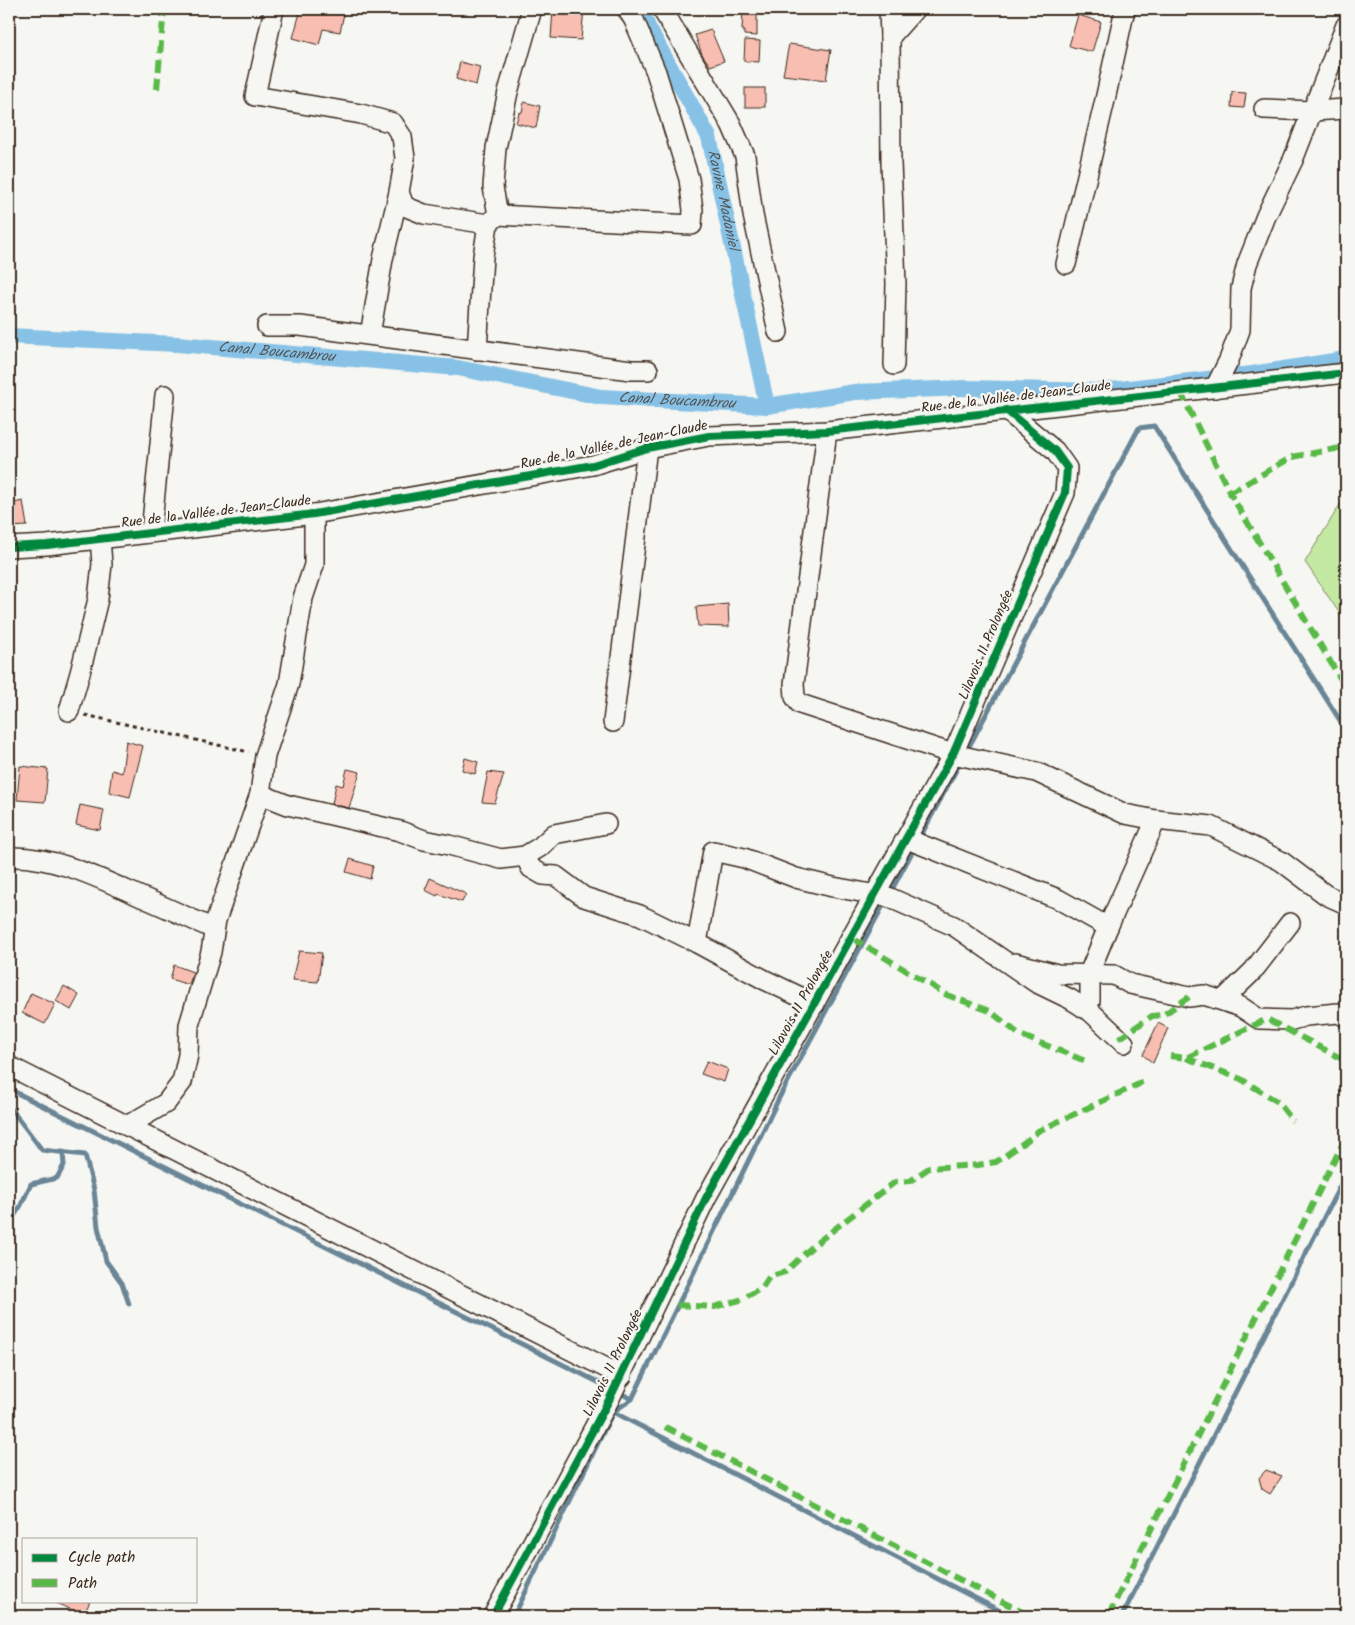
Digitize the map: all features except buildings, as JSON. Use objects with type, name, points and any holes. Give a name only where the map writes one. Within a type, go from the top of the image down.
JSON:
[{"type":"street","points":[[274,9],[255,96],[361,114],[392,123],[402,137],[405,158],[370,335]]},
{"type":"street","points":[[477,350],[483,257],[493,219],[496,148],[508,92],[532,9]]},
{"type":"street","points":[[399,192],[404,206],[424,214],[493,219],[692,225],[693,210],[689,179],[656,72],[634,20],[626,9]]},
{"type":"street","points":[[662,9],[731,124],[745,156],[753,215],[778,332]]},
{"type":"street","points":[[888,9],[896,283],[894,364]]},
{"type":"street","points":[[890,36],[915,9]]},
{"type":"street","points":[[1066,264],[1106,100],[1125,9]]},
{"type":"street","points":[[1215,388],[1229,360],[1240,330],[1241,288],[1247,264],[1266,216],[1294,160],[1346,25]]},
{"type":"street","points":[[1264,109],[1312,111],[1346,109]]},
{"type":"street","points":[[267,326],[300,326],[631,370],[648,370]]},
{"type":"street","name":"Rue de la Vallée de Jean-Claude","points":[[9,547],[46,545],[314,514],[593,465],[647,448],[709,436],[827,431],[1346,373]]},
{"type":"street","points":[[151,532],[165,396]]},
{"type":"street","name":"Lilavois 11 Prolongée","points":[[493,1616],[622,1376],[706,1198],[953,754],[1065,493],[1067,468],[1055,451],[1006,410]]},
{"type":"street","points":[[827,431],[794,684],[794,697],[800,704],[953,754],[1036,772],[1125,814],[1156,820],[1212,826],[1281,861],[1326,895],[1346,904]]},
{"type":"street","points":[[613,722],[647,448]]},
{"type":"street","points":[[126,1126],[166,1103],[182,1082],[188,1055],[189,1025],[211,952],[214,929],[260,794],[265,756],[289,684],[303,598],[314,565],[314,514]]},
{"type":"street","points":[[69,711],[98,599],[102,564],[100,538]]},
{"type":"street","points":[[260,794],[297,807],[400,831],[424,840],[500,859],[524,856],[540,847],[554,834],[606,824]]},
{"type":"street","points":[[1084,1008],[1090,1001],[1090,970],[1156,820]]},
{"type":"street","points":[[907,837],[917,843],[1058,899],[1108,927]]},
{"type":"street","points":[[697,943],[713,851],[744,858],[796,878],[888,898],[954,926],[1034,982],[1091,1012],[1124,1042]]},
{"type":"street","points":[[9,857],[20,856],[53,863],[94,876],[214,929]]},
{"type":"street","points":[[524,856],[531,868],[543,875],[556,876],[584,897],[640,915],[815,1004]]},
{"type":"street","points":[[1223,1000],[1253,970],[1290,923]]},
{"type":"street","points":[[999,958],[1057,974],[1114,975],[1130,984],[1189,997],[1204,995],[1241,1007],[1259,1019],[1292,1020],[1306,1016],[1338,1013],[1346,1017]]},
{"type":"street","points":[[9,1066],[622,1376]]},
{"type":"path","points":[[69,711],[265,756]]},
{"type":"green space","points":[[1346,495],[1346,623],[1305,562]]},
{"type":"waterway","name":"Ravine Madaniel","points":[[640,9],[649,29],[709,137],[767,406]]},
{"type":"waterway","name":"Canal Boucambrou","points":[[9,336],[177,344],[458,368],[601,397],[767,406],[855,392],[967,388],[1102,391],[1252,374],[1346,359]]},
{"type":"waterway","points":[[966,752],[1139,428],[1154,426],[1346,730]]},
{"type":"waterway","points":[[890,893],[962,759]]},
{"type":"waterway","points":[[514,1616],[613,1412],[632,1399],[780,1096],[886,900]]},
{"type":"waterway","points":[[9,1089],[632,1399]]},
{"type":"waterway","points":[[9,1106],[42,1150],[85,1155],[94,1190],[98,1227],[106,1261],[122,1283],[129,1304]]},
{"type":"waterway","points":[[9,1224],[31,1184],[57,1178],[64,1165],[63,1152]]},
{"type":"waterway","points":[[1122,1616],[1346,1174]]},
{"type":"waterway","points":[[613,1412],[1010,1616]]},
{"type":"waterway","points":[[516,1612],[524,1616]]},
{"type":"marked path","points":[[157,89],[164,9]]},
{"type":"marked path","points":[[1180,391],[1230,493],[1346,688]]},
{"type":"marked path","points":[[1230,493],[1292,457],[1346,447]]},
{"type":"marked path","points":[[852,938],[947,995],[990,1011],[1020,1035],[1088,1062]]},
{"type":"marked path","points":[[1118,1038],[1152,1016],[1163,1015],[1189,997]]},
{"type":"marked path","points":[[1170,1056],[1186,1058],[1267,1019],[1346,1061]]},
{"type":"marked path","points":[[1186,1058],[1241,1079],[1278,1102],[1293,1121]]},
{"type":"marked path","points":[[677,1305],[714,1307],[740,1300],[762,1288],[769,1277],[785,1272],[814,1245],[895,1182],[910,1181],[929,1168],[996,1162],[1038,1131],[1143,1081]]},
{"type":"marked path","points":[[1108,1616],[1346,1137]]},
{"type":"marked path","points":[[665,1427],[1030,1616]]},
{"type":"cycle path","points":[[9,547],[47,545],[314,514],[593,465],[647,448],[709,436],[827,431],[1346,373]]},
{"type":"cycle path","points":[[493,1616],[609,1400],[706,1198],[953,754],[1065,493],[1067,468],[1055,451],[1006,410]]}]
